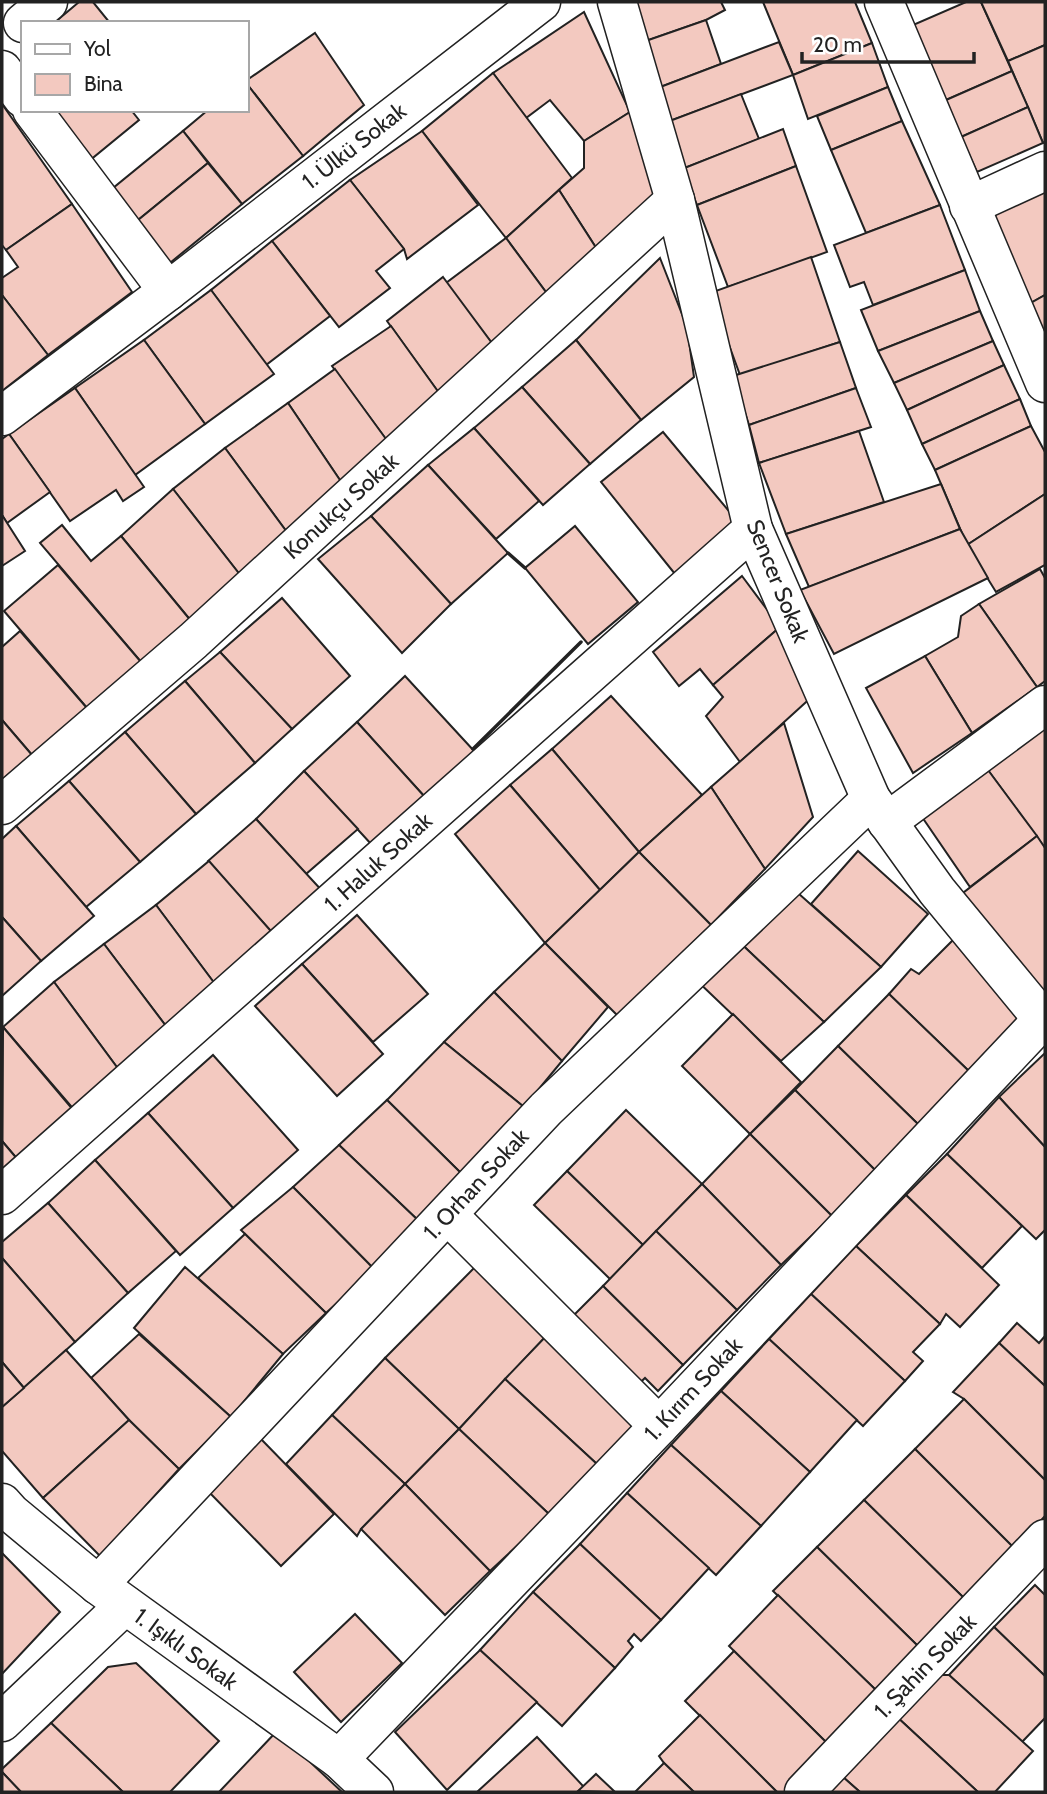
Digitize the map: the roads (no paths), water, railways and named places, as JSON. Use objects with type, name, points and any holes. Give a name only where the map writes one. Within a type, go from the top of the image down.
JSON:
[{"type":"street","points":[[25,21],[48,2]]},
{"type":"street","name":"1. Ülkü Sokak","points":[[2,416],[541,2]]},
{"type":"street","name":"Sencer Sokak","points":[[617,2],[675,200],[753,529],[879,811],[937,891],[1044,1020]]},
{"type":"street","points":[[884,2],[1045,383]]},
{"type":"street","points":[[2,41],[21,25]]},
{"type":"street","points":[[2,70],[21,95]]},
{"type":"street","points":[[34,112],[168,291]]},
{"type":"street","points":[[969,206],[1045,171]]},
{"type":"street","name":"Konukçu Sokak","points":[[2,805],[193,641],[675,200]]},
{"type":"street","name":"1. Haluk Sokak","points":[[2,1195],[753,529]]},
{"type":"street","name":"1. Orhan Sokak","points":[[2,1722],[447,1215],[546,1109],[879,811],[1045,705]]},
{"type":"street","name":"1. Kırım Sokak","points":[[340,1759],[1044,1020]]},
{"type":"street","points":[[447,1215],[659,1426]]},
{"type":"street","name":"1. Işıklı Sokak","points":[[2,1503],[111,1595],[340,1759],[374,1792]]},
{"type":"street","name":"1. Şahin Sokak","points":[[804,1792],[1045,1539]]}]
